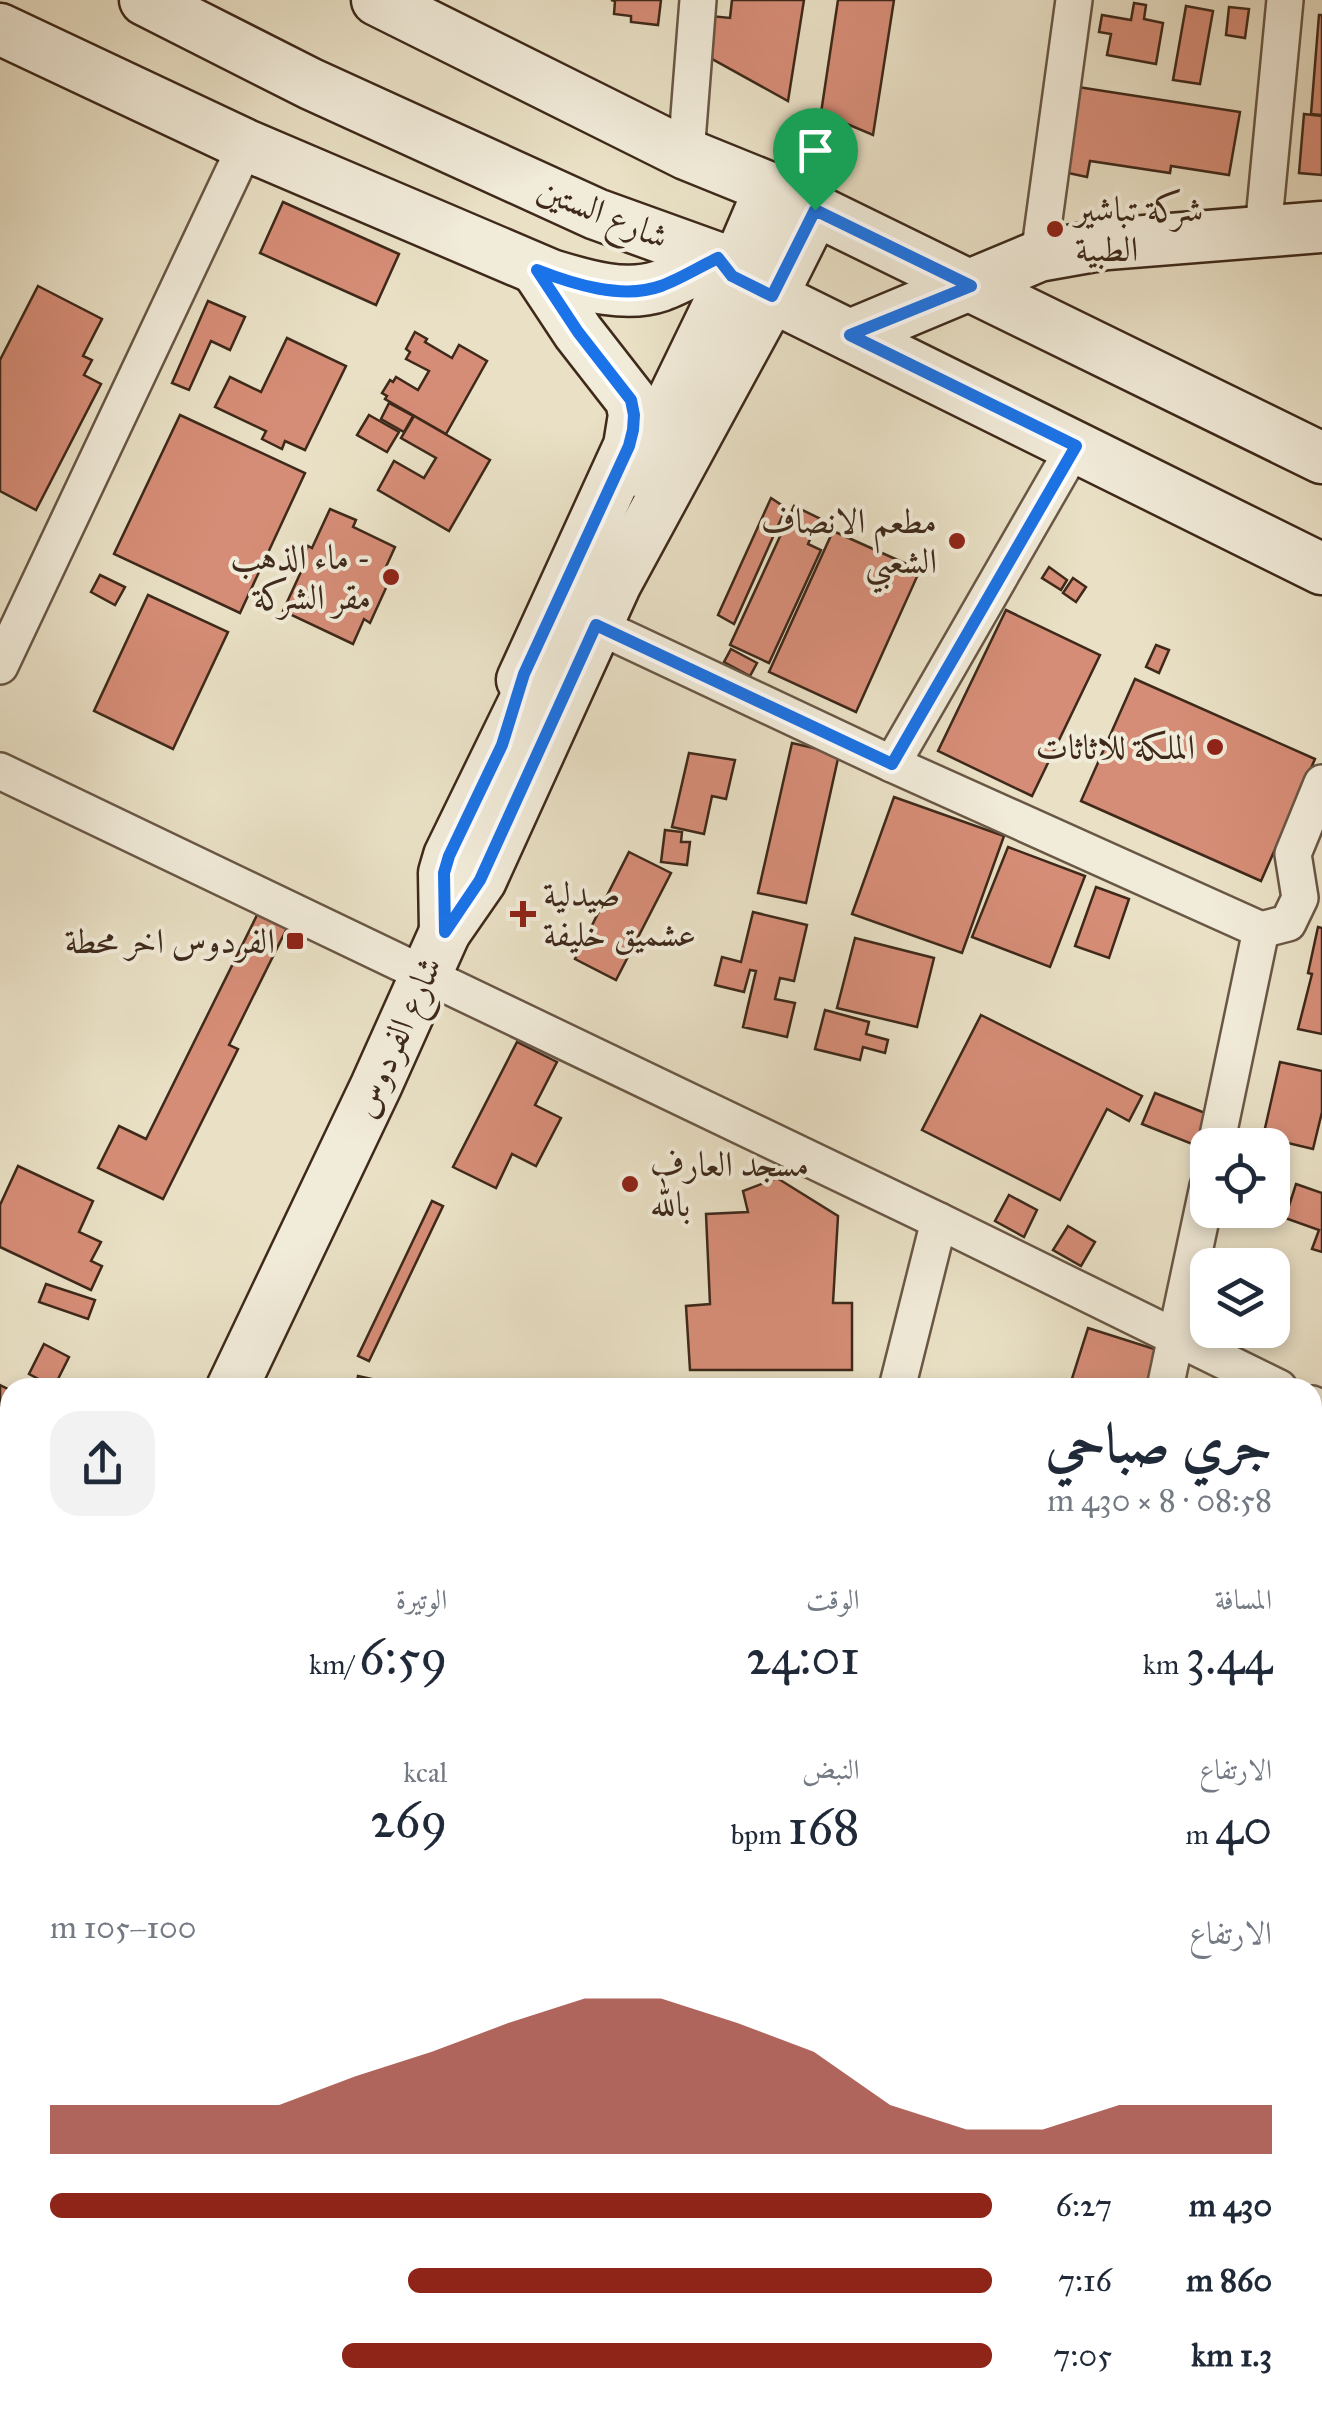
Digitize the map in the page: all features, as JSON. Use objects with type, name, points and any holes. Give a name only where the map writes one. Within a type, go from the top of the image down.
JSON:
[{"type":"street","name":"شارع الستين","points":[[146,0],[311,84],[740,277],[1322,569]]},
{"type":"street","points":[[377,0],[686,154],[770,188],[1322,458]]},
{"type":"street","points":[[686,154],[698,0]]},
{"type":"street","points":[[1039,256],[1074,0]]},
{"type":"street","points":[[1263,231],[1285,0]]},
{"type":"street","points":[[0,29],[246,144],[537,270],[613,290],[740,277]]},
{"type":"street","points":[[0,666],[13,606],[246,144]]},
{"type":"street","points":[[436,953],[449,856],[740,277],[770,188]]},
{"type":"street","name":"شارع الفردوس","points":[[237,1378],[436,953],[480,880],[596,625],[674,472],[740,277],[815,210]]},
{"type":"street","points":[[850,335],[1039,256],[1108,244],[1322,227]]},
{"type":"street","points":[[502,745],[524,674],[633,430],[631,400],[578,332],[537,270]]},
{"type":"street","points":[[892,764],[1076,446]]},
{"type":"street","points":[[596,625],[892,764],[1262,930],[1288,923],[1300,898],[1292,854],[1322,783]]},
{"type":"street","points":[[0,770],[436,953],[939,1221],[1258,1378]]},
{"type":"street","points":[[1220,1128],[1262,930]]},
{"type":"street","points":[[900,1378],[939,1221]]},
{"type":"street","points":[[1167,1378],[1199,1228]]},
{"type":"building","points":[[611,0],[661,0],[658,25],[631,22],[631,16],[614,14],[615,1]]},
{"type":"building","points":[[732,0],[804,0],[788,101],[705,55],[711,16],[730,18]]},
{"type":"building","points":[[838,0],[894,0],[873,135],[821,113]]},
{"type":"building","points":[[1134,3],[1146,5],[1144,19],[1163,23],[1156,64],[1107,55],[1111,34],[1099,32],[1102,15],[1131,20]]},
{"type":"building","points":[[1186,6],[1213,11],[1200,84],[1173,80]]},
{"type":"building","points":[[1229,7],[1249,9],[1245,38],[1226,35]]},
{"type":"building","points":[[1322,15],[1322,115],[1311,114]]},
{"type":"building","points":[[1065,85],[1240,112],[1229,175],[1171,166],[1170,173],[1090,161],[1087,177],[1068,173]]},
{"type":"building","points":[[1304,114],[1322,116],[1322,175],[1299,173]]},
{"type":"building","points":[[283,202],[399,254],[376,305],[260,253]]},
{"type":"building","points":[[38,286],[102,319],[83,356],[92,360],[84,375],[101,384],[36,510],[0,491],[0,360]]},
{"type":"building","points":[[208,301],[245,317],[230,350],[211,341],[189,390],[172,383]]},
{"type":"building","points":[[415,332],[452,358],[459,345],[487,361],[446,434],[385,399],[387,396],[382,393],[396,377],[418,390],[429,371],[406,359],[410,352],[406,349]]},
{"type":"building","points":[[287,338],[346,366],[305,450],[285,441],[282,449],[262,439],[266,431],[215,407],[230,377],[261,392]]},
{"type":"building","points":[[389,403],[413,416],[404,432],[381,419]]},
{"type":"building","points":[[180,415],[305,473],[240,613],[114,554]]},
{"type":"building","points":[[369,415],[399,432],[387,452],[357,435]]},
{"type":"building","points":[[414,416],[490,460],[449,531],[378,490],[394,461],[424,478],[436,458],[401,438]]},
{"type":"building","points":[[771,498],[786,508],[734,624],[718,615]]},
{"type":"building","points":[[794,506],[819,518],[808,544],[821,550],[769,663],[730,645]]},
{"type":"building","points":[[330,509],[356,520],[353,527],[395,547],[385,569],[391,577],[370,623],[364,619],[353,644],[283,611],[305,563],[302,560],[308,546],[312,548]]},
{"type":"building","points":[[833,531],[920,570],[856,712],[769,672]]},
{"type":"building","points":[[1049,567],[1067,580],[1061,590],[1042,578]]},
{"type":"building","points":[[100,575],[125,587],[115,605],[91,592]]},
{"type":"building","points":[[1073,578],[1086,587],[1076,602],[1063,593]]},
{"type":"building","points":[[148,595],[228,632],[173,749],[94,711]]},
{"type":"building","points":[[1006,610],[1100,655],[1032,796],[938,751]]},
{"type":"building","points":[[1156,645],[1169,650],[1159,673],[1146,667]]},
{"type":"building","points":[[731,649],[757,663],[750,676],[724,662]]},
{"type":"building","points":[[1135,679],[1315,759],[1261,881],[1081,801]]},
{"type":"building","points":[[792,743],[839,754],[806,903],[758,893]]},
{"type":"building","points":[[689,753],[735,760],[726,799],[712,796],[704,834],[672,827]]},
{"type":"building","points":[[894,797],[1004,836],[962,953],[852,914]]},
{"type":"building","points":[[665,830],[682,832],[681,842],[690,842],[687,865],[661,862]]},
{"type":"building","points":[[1008,847],[1085,876],[1050,967],[972,937]]},
{"type":"building","points":[[629,852],[671,873],[616,980],[575,959]]},
{"type":"building","points":[[1096,887],[1129,899],[1109,958],[1075,946]]},
{"type":"building","points":[[260,909],[289,924],[229,1045],[238,1049],[163,1199],[98,1168],[119,1126],[146,1139]]},
{"type":"building","points":[[753,912],[807,925],[794,981],[780,978],[775,999],[795,1003],[787,1037],[743,1027],[756,971],[750,970],[744,992],[715,985],[722,957],[741,962]]},
{"type":"building","points":[[1318,927],[1322,928],[1322,1034],[1298,1029],[1312,974],[1308,973]]},
{"type":"building","points":[[855,938],[934,958],[917,1027],[837,1008]]},
{"type":"building","points":[[825,1010],[869,1022],[866,1034],[888,1040],[885,1053],[863,1047],[860,1060],[815,1049]]},
{"type":"building","points":[[981,1015],[1142,1096],[1129,1121],[1107,1109],[1060,1200],[922,1130]]},
{"type":"building","points":[[517,1042],[557,1062],[535,1105],[561,1118],[536,1166],[512,1154],[496,1188],[453,1167]]},
{"type":"building","points":[[1280,1062],[1322,1071],[1322,1112],[1313,1149],[1290,1143],[1290,1128],[1265,1128]]},
{"type":"building","points":[[1155,1093],[1210,1115],[1205,1128],[1190,1128],[1190,1143],[1142,1124]]},
{"type":"building","points":[[18,1166],[93,1201],[79,1232],[101,1242],[91,1261],[102,1266],[91,1290],[0,1247],[0,1205]]},
{"type":"building","points":[[777,1178],[838,1216],[833,1303],[852,1303],[852,1370],[690,1370],[686,1306],[710,1304],[706,1214],[748,1212],[743,1191]]},
{"type":"building","points":[[1296,1184],[1322,1193],[1322,1252],[1312,1249],[1319,1230],[1290,1220]]},
{"type":"building","points":[[1009,1195],[1037,1210],[1024,1237],[995,1221]]},
{"type":"building","points":[[432,1201],[443,1206],[369,1361],[358,1356]]},
{"type":"building","points":[[1068,1226],[1095,1242],[1081,1266],[1053,1250]]},
{"type":"building","points":[[46,1284],[95,1300],[88,1319],[39,1302]]},
{"type":"building","points":[[1088,1328],[1170,1354],[1162,1378],[1072,1378]]},
{"type":"building","points":[[44,1344],[69,1357],[58,1378],[29,1374]]},
{"type":"place","name":"شركة تباشير الطبية","points":[[1055,229]]},
{"type":"place","name":"مطعم الانصاف الشعبي","points":[[957,541]]},
{"type":"place","name":"ماء الذهب - مقر الشركة","points":[[391,577]]},
{"type":"place","name":"الملكة للاثاثات","points":[[1215,747]]},
{"type":"place","name":"صيدلية عشميق خليفة","points":[[523,914]]},
{"type":"place","name":"الفردوس اخر محطة","points":[[295,941]]},
{"type":"place","name":"مسجد العارف بالله","points":[[630,1184]]},
{"type":"route","points":[[815,210],[971,286],[850,335],[1076,446],[892,764],[596,625],[480,880],[445,932],[444,873],[449,856],[502,745],[524,674],[633,430],[631,400],[578,332],[537,270],[584,285],[639,290],[659,287],[718,258],[732,276],[772,296],[815,210]]}]
